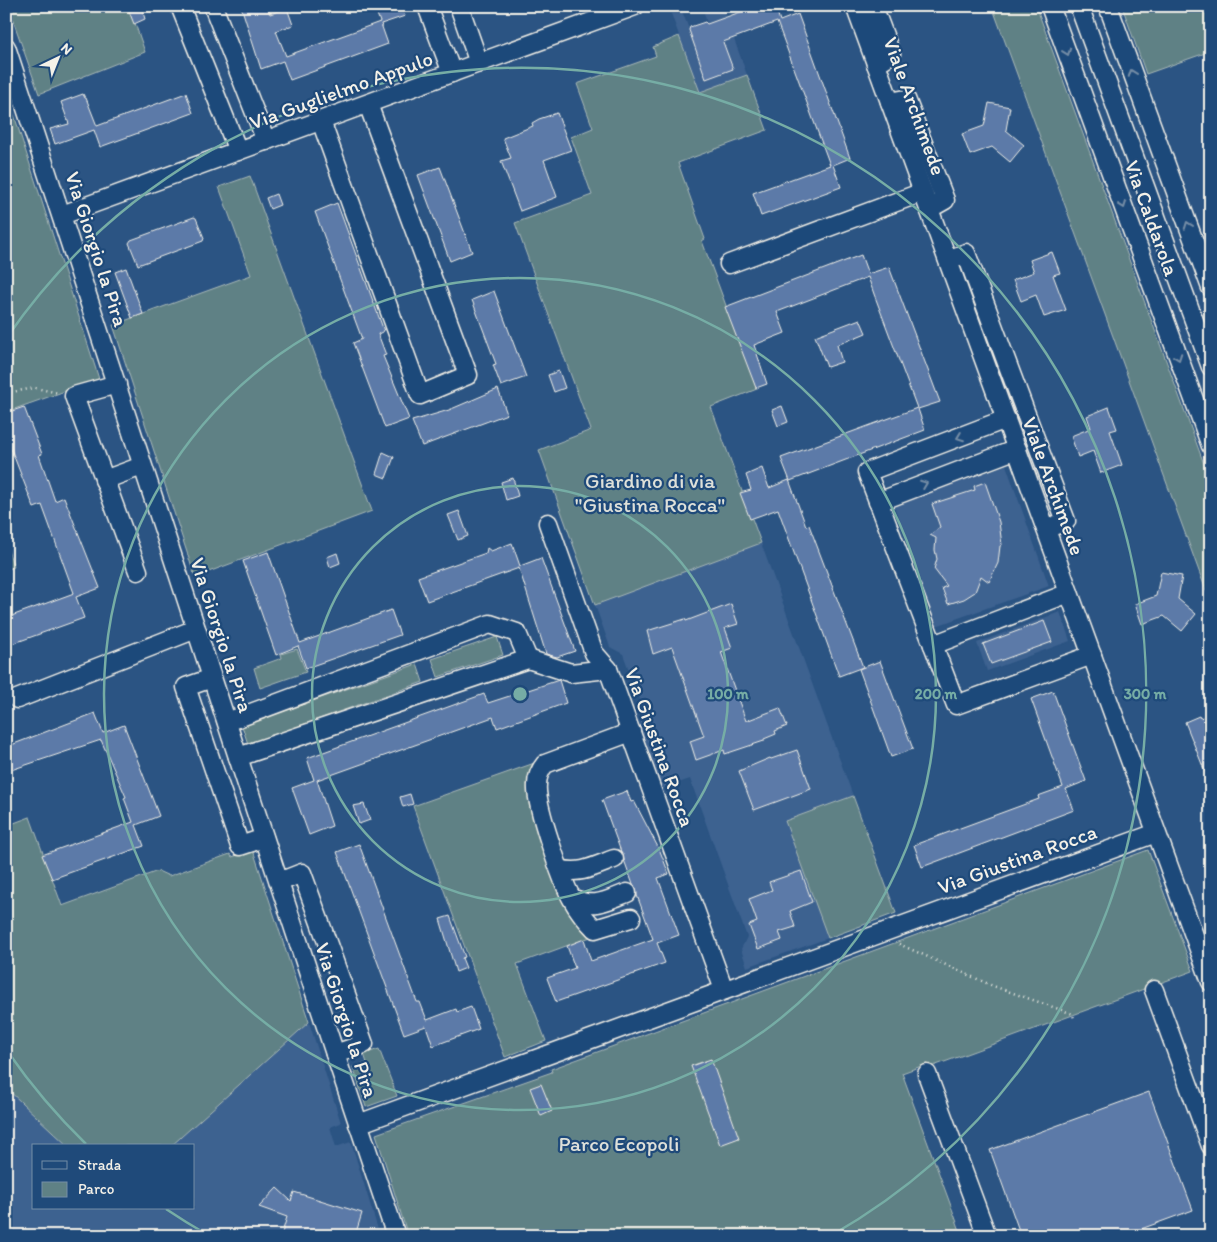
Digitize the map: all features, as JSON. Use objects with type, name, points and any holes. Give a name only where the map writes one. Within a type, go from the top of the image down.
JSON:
[{"type":"street","points":[[180,6],[238,151]]},
{"type":"street","points":[[213,6],[266,141]]},
{"type":"street","points":[[427,6],[452,73]]},
{"type":"street","points":[[459,6],[479,63]]},
{"type":"street","name":"Via Guglielmo Appulo","points":[[62,215],[635,6]]},
{"type":"street","name":"Viale Archimede","points":[[855,6],[1211,982]]},
{"type":"street","points":[[873,6],[891,54],[876,64]]},
{"type":"street","name":"Via Caldarola","points":[[1050,6],[1211,446]]},
{"type":"street","name":"Via Caldarola","points":[[1079,6],[1211,367]]},
{"type":"street","name":"Via Caldarola","points":[[1108,6],[1211,288]]},
{"type":"street","name":"Via Giorgio la Pira","points":[[6,47],[334,1054],[396,1236]]},
{"type":"street","points":[[890,102],[906,100],[945,200],[929,209]]},
{"type":"street","points":[[321,121],[420,395],[468,375],[368,104]]},
{"type":"street","points":[[729,264],[923,192]]},
{"type":"street","points":[[948,260],[966,253],[1066,521],[1046,529]]},
{"type":"street","points":[[964,305],[983,296]]},
{"type":"street","points":[[117,384],[74,396],[138,571]]},
{"type":"street","points":[[1006,419],[867,472],[956,705],[1092,655]]},
{"type":"street","points":[[878,502],[1018,454],[1040,452]]},
{"type":"street","points":[[104,480],[142,466]]},
{"type":"street","name":"Via Giustina Rocca","points":[[548,523],[594,653],[608,669],[724,990]]},
{"type":"street","points":[[933,645],[1069,593]]},
{"type":"street","points":[[227,722],[490,624],[517,633],[528,659]]},
{"type":"street","points":[[17,699],[196,629]]},
{"type":"street","points":[[238,757],[528,659],[571,673],[608,669]]},
{"type":"street","points":[[212,678],[186,686],[240,846],[264,838]]},
{"type":"street","points":[[630,918],[595,929],[572,898],[560,869],[540,807],[536,786],[539,772],[545,764],[631,732]]},
{"type":"street","name":"Via Giustina Rocca","points":[[358,1124],[1156,832]]},
{"type":"street","points":[[560,869],[572,872],[582,871],[614,859]]},
{"type":"street","points":[[279,882],[302,873],[364,1044],[334,1054]]},
{"type":"street","points":[[572,898],[585,905],[594,905],[627,893]]},
{"type":"street","points":[[1154,990],[1210,1139]]},
{"type":"street","points":[[927,1074],[987,1236]]},
{"type":"path","points":[[6,393],[35,388],[74,396]]},
{"type":"path","points":[[891,929],[898,943],[993,986],[1073,1014],[1074,1020]]},
{"type":"shaded area","points":[[680,6],[689,29],[705,22],[707,23],[704,13],[722,6],[747,75],[700,93],[669,8]]},
{"type":"shaded area","points":[[1006,465],[1049,586],[936,626],[894,506]]},
{"type":"shaded area","points":[[761,543],[853,796],[785,821],[828,938],[747,967],[741,949],[747,937],[690,779],[661,789],[639,727],[645,713],[623,654],[610,647],[595,605]]},
{"type":"shaded area","points":[[1060,612],[1070,641],[987,671],[977,643]]},
{"type":"shaded area","points":[[309,1022],[341,1123],[330,1127],[336,1147],[351,1142],[380,1236],[6,1236],[6,1088],[66,1144],[32,1144],[32,1210],[195,1210],[195,1144],[173,1144]]},
{"type":"green space","points":[[8,6],[129,6],[145,52],[39,94]]},
{"type":"green space","points":[[992,6],[1036,6],[1211,483],[1211,604]]},
{"type":"green space","points":[[1122,6],[1211,6],[1211,51],[1146,74]]},
{"type":"green space","name":"Giardino di via \"Giustina Rocca\"","points":[[679,36],[700,92],[747,75],[767,130],[678,163],[705,239],[702,241],[757,389],[711,407],[761,543],[595,605],[539,450],[591,430],[515,223],[592,195],[571,137],[593,128],[577,84],[656,56],[653,47]]},
{"type":"green space","points":[[6,90],[99,379],[6,412]]},
{"type":"green space","points":[[250,176],[372,511],[195,577],[113,325],[251,275],[219,187]]},
{"type":"green space","points":[[6,545],[14,567],[6,570]]},
{"type":"green space","points":[[497,637],[503,655],[438,677],[432,659]]},
{"type":"green space","points":[[297,649],[306,672],[260,688],[254,668],[282,658],[281,654]]},
{"type":"green space","points":[[417,664],[423,682],[248,744],[242,726]]},
{"type":"green space","points":[[543,760],[534,795],[596,935],[517,964],[546,1041],[505,1057],[413,806]]},
{"type":"green space","points":[[853,796],[896,913],[828,938],[785,821]]},
{"type":"green space","points":[[30,817],[62,906],[158,871],[169,876],[230,854],[232,857],[253,850],[309,1022],[173,1144],[66,1144],[6,1088],[6,826]]},
{"type":"green space","name":"Parco Ecopoli","points":[[1148,850],[1193,971],[928,1068],[927,1064],[902,1073],[962,1236],[408,1236],[376,1134],[552,1072],[551,1069]]},
{"type":"green space","points":[[379,1049],[397,1096],[366,1107],[353,1067],[367,1063],[364,1054]]},
{"type":"building","points":[[127,6],[141,6],[145,19],[134,24]]},
{"type":"building","points":[[241,6],[267,6],[270,14],[287,8],[293,25],[276,31],[286,56],[380,22],[374,6],[400,6],[405,16],[381,24],[388,44],[290,80],[283,61],[261,69]]},
{"type":"building","points":[[757,6],[775,6],[780,21],[798,14],[850,158],[833,165],[841,187],[761,216],[753,193],[830,165],[777,22],[723,42],[733,69],[706,79],[689,30],[690,27],[705,22],[707,24]]},
{"type":"building","points":[[186,93],[193,113],[100,147],[94,130],[55,144],[50,129],[69,124],[61,102],[83,94],[97,126]]},
{"type":"building","points":[[989,103],[1010,107],[1006,130],[1024,145],[1010,162],[992,147],[970,155],[962,134],[984,126]]},
{"type":"building","points":[[557,113],[571,150],[544,160],[557,197],[520,211],[501,161],[511,158],[503,138],[533,126],[532,123],[539,119]]},
{"type":"building","points":[[440,167],[472,252],[450,261],[418,175]]},
{"type":"building","points":[[276,194],[280,205],[270,209],[266,198]]},
{"type":"building","points":[[337,203],[384,331],[378,334],[386,355],[383,356],[409,419],[385,428],[353,343],[362,339],[315,212]]},
{"type":"building","points":[[194,217],[204,238],[203,241],[138,265],[129,243],[131,240]]},
{"type":"building","points":[[1052,252],[1060,273],[1053,275],[1066,310],[1044,317],[1036,295],[1021,301],[1013,280],[1034,272],[1030,260]]},
{"type":"building","points":[[861,255],[868,274],[889,267],[940,402],[918,409],[925,430],[790,481],[781,458],[917,408],[868,277],[777,312],[785,333],[754,345],[767,384],[756,388],[725,307]]},
{"type":"building","points":[[126,268],[143,314],[132,318],[115,272]]},
{"type":"building","points":[[494,291],[526,377],[501,386],[493,365],[496,364],[472,300]]},
{"type":"building","points":[[860,319],[866,333],[837,345],[842,362],[827,367],[815,336]]},
{"type":"building","points":[[559,371],[565,388],[554,392],[548,375]]},
{"type":"building","points":[[498,389],[507,414],[422,446],[412,421],[449,410]]},
{"type":"building","points":[[782,406],[788,422],[778,426],[772,410]]},
{"type":"building","points":[[24,407],[42,454],[39,455],[55,501],[64,497],[100,588],[76,597],[84,618],[6,646],[6,618],[74,593],[42,505],[34,508],[6,436],[6,413]]},
{"type":"building","points":[[1109,407],[1117,429],[1110,431],[1122,465],[1101,473],[1093,451],[1078,457],[1071,436],[1091,428],[1087,416]]},
{"type":"building","points":[[383,452],[394,457],[386,478],[376,474]]},
{"type":"building","points":[[762,468],[769,488],[789,480],[806,526],[809,525],[863,667],[839,676],[778,509],[750,519],[740,493],[751,490],[746,475]]},
{"type":"building","points":[[513,478],[518,496],[506,500],[501,482]]},
{"type":"building","points":[[985,482],[999,522],[1002,545],[1000,546],[998,563],[989,582],[981,576],[975,592],[964,599],[948,604],[942,588],[947,586],[934,569],[937,559],[935,550],[936,538],[930,535],[940,527],[932,504],[975,490],[974,486]]},
{"type":"building","points":[[459,511],[468,536],[458,540],[448,515]]},
{"type":"building","points":[[512,543],[520,566],[541,558],[575,651],[557,657],[546,654],[519,568],[427,601],[418,577],[486,553],[487,548],[491,551]]},
{"type":"building","points":[[268,552],[300,643],[391,610],[400,635],[306,668],[298,646],[276,655],[243,561]]},
{"type":"building","points":[[337,553],[340,563],[330,567],[327,557]]},
{"type":"building","points":[[1161,572],[1182,576],[1178,599],[1196,614],[1182,631],[1164,616],[1142,624],[1135,604],[1156,596]]},
{"type":"building","points":[[731,604],[738,624],[725,628],[732,648],[721,652],[746,721],[780,708],[787,726],[775,731],[776,734],[764,739],[764,741],[725,754],[724,750],[696,760],[690,741],[704,736],[672,647],[653,654],[647,631],[685,619],[686,621]]},
{"type":"building","points":[[1044,621],[1052,642],[991,664],[983,644]]},
{"type":"building","points":[[880,661],[913,749],[891,757],[859,669]]},
{"type":"building","points":[[559,680],[566,703],[497,728],[493,717],[317,780],[332,826],[309,835],[292,788],[314,780],[307,758],[484,694],[488,703]]},
{"type":"building","points":[[1053,691],[1086,781],[1066,789],[1074,810],[922,867],[914,845],[1039,799],[1038,796],[1063,787],[1031,699]]},
{"type":"building","points":[[95,713],[103,733],[124,725],[159,816],[136,825],[144,846],[52,879],[42,855],[133,822],[124,798],[126,797],[101,740],[11,770],[6,758],[6,747]]},
{"type":"building","points":[[1199,716],[1200,718],[1206,716],[1211,728],[1210,784],[1185,722]]},
{"type":"building","points":[[797,750],[811,789],[754,810],[739,771],[770,758]]},
{"type":"building","points":[[627,791],[631,802],[634,801],[660,851],[669,874],[658,878],[679,935],[657,943],[665,963],[556,1002],[547,978],[575,968],[567,946],[584,939],[591,961],[653,939],[602,800]]},
{"type":"building","points":[[410,794],[413,804],[403,807],[400,797]]},
{"type":"building","points":[[364,804],[370,820],[359,824],[353,806]]},
{"type":"building","points":[[359,844],[417,1002],[420,1002],[427,1020],[456,1009],[457,1012],[471,1007],[479,1029],[433,1046],[426,1026],[404,1034],[337,852]]},
{"type":"building","points":[[801,871],[812,902],[790,911],[795,927],[779,932],[782,940],[758,949],[749,925],[757,922],[749,899],[772,890],[769,882]]},
{"type":"building","points":[[450,916],[465,957],[462,958],[466,968],[456,972],[440,919]]},
{"type":"building","points":[[711,1059],[739,1138],[720,1145],[691,1066]]},
{"type":"building","points":[[541,1084],[552,1111],[541,1116],[530,1088]]},
{"type":"building","points":[[1149,1092],[1193,1210],[1122,1236],[1021,1236],[990,1150]]},
{"type":"building","points":[[277,1188],[291,1201],[294,1192],[362,1213],[355,1236],[281,1236],[287,1217],[259,1207]]}]
